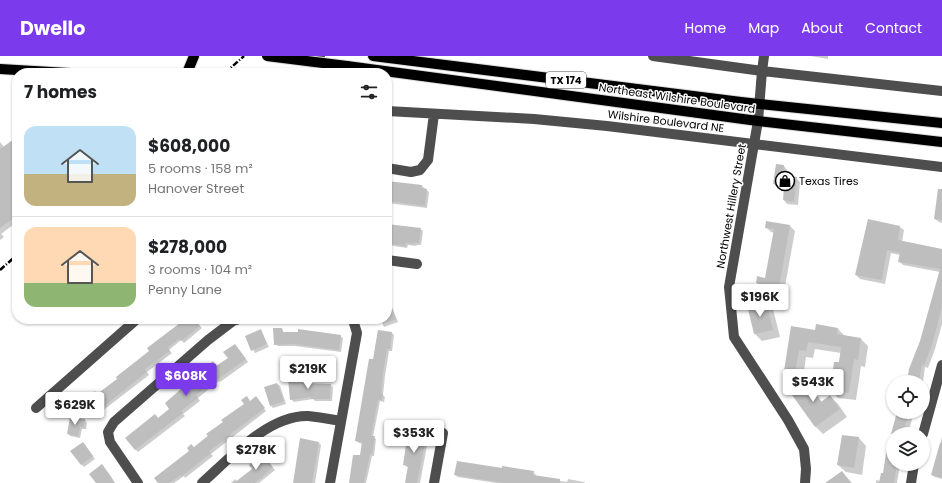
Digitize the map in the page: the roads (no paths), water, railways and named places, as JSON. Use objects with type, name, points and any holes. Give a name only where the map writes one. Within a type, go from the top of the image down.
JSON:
[{"type":"main road","points":[[189,68],[194,56]]},
{"type":"main road","name":"Northeast Wilshire Boulevard","points":[[267,56],[362,68]]},
{"type":"main road","name":"Northeast Wilshire Boulevard","points":[[373,56],[760,104],[942,123]]},
{"type":"main road","points":[[0,69],[12,70]]},
{"type":"main road","name":"Northeast Wilshire Boulevard","points":[[392,72],[758,121],[942,142]]},
{"type":"street","points":[[319,68],[320,56]]},
{"type":"street","points":[[653,56],[762,71],[942,91]]},
{"type":"street","name":"Northwest Hillery Street","points":[[764,56],[758,121],[728,287],[731,323],[734,336],[788,420],[804,449],[806,469],[805,483]]},
{"type":"street","name":"Wilshire Boulevard NE","points":[[392,111],[534,118],[942,167]]},
{"type":"street","points":[[392,169],[411,172],[420,170],[428,160],[434,114]]},
{"type":"street","points":[[392,261],[417,264]]},
{"type":"street","points":[[36,408],[131,324]]},
{"type":"street","points":[[138,483],[110,442],[108,432],[114,422],[208,340],[229,324]]},
{"type":"street","points":[[330,483],[357,333],[353,324]]},
{"type":"street","points":[[924,427],[942,364]]},
{"type":"street","points":[[202,483],[250,441],[265,430],[286,420],[307,416],[341,421]]},
{"type":"street","points":[[434,483],[443,433]]},
{"type":"street","points":[[911,483],[913,471]]},
{"type":"railway","points":[[231,68],[244,56]]},
{"type":"railway","points":[[0,270],[12,259]]},
{"type":"place","name":"Texas Tires","points":[[785,181]]}]
